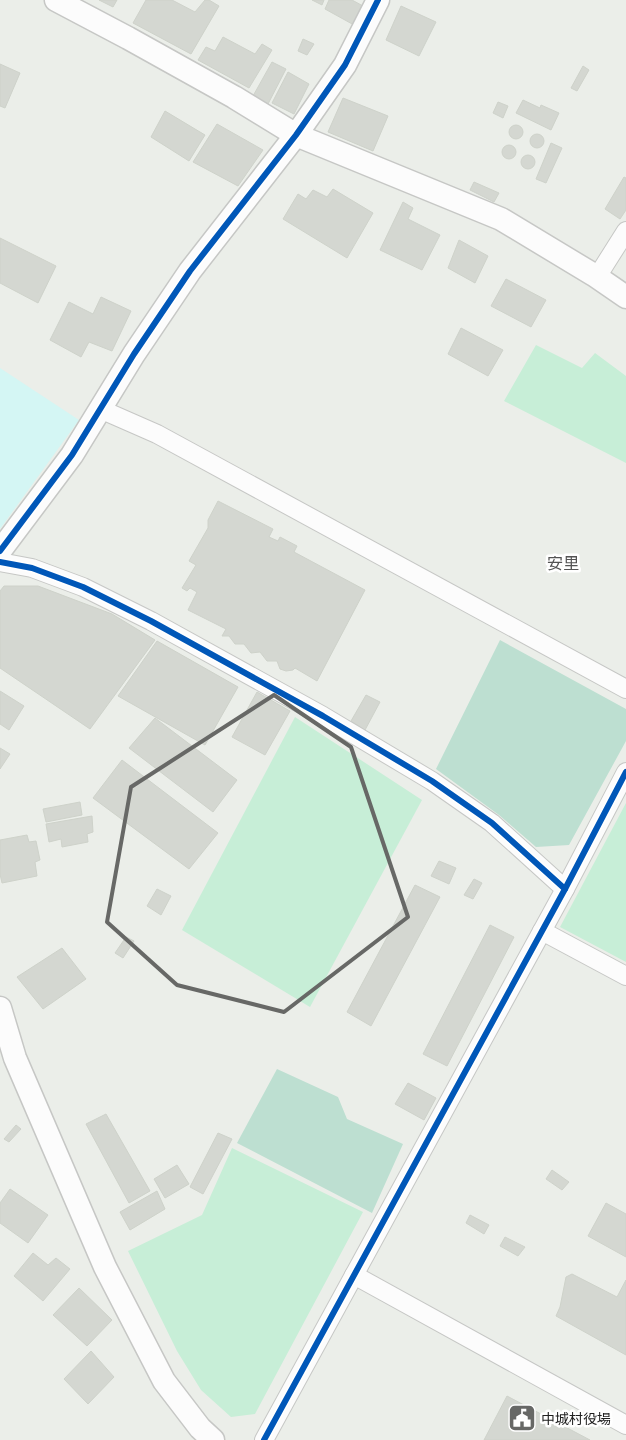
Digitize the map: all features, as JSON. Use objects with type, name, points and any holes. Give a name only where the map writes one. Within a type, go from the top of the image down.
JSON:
[{"type":"street","points":[[56,0],[234,97],[296,135],[501,220],[597,277],[626,297]]},
{"type":"street","points":[[0,551],[72,455],[134,354],[190,271],[296,135],[345,65],[378,0]]},
{"type":"street","points":[[597,277],[626,231]]},
{"type":"street","points":[[100,409],[157,434],[626,689]]},
{"type":"street","points":[[0,562],[32,568],[83,588],[151,621],[323,716],[432,781],[492,823],[565,889]]},
{"type":"street","points":[[264,1440],[565,889],[626,772]]},
{"type":"street","points":[[542,931],[626,976]]},
{"type":"street","points":[[0,1008],[15,1058],[105,1267],[164,1381],[200,1428],[213,1440]]},
{"type":"street","points":[[354,1275],[626,1424]]},
{"type":"highlighted area","points":[[274,695],[351,747],[408,917],[284,1012],[177,985],[107,922],[131,787]]},
{"type":"green space","points":[[536,345],[582,368],[595,353],[626,376],[626,463],[504,401]]},
{"type":"green space","points":[[500,640],[626,709],[626,741],[569,845],[536,847],[499,815],[436,769]]},
{"type":"green space","points":[[295,717],[422,800],[310,1007],[182,930]]},
{"type":"green space","points":[[626,803],[626,962],[560,927]]},
{"type":"green space","points":[[277,1069],[338,1097],[347,1119],[403,1144],[372,1213],[237,1143]]},
{"type":"green space","points":[[232,1148],[363,1212],[255,1414],[231,1417],[201,1390],[177,1351],[128,1251],[202,1215]]},
{"type":"shaded area","points":[[0,368],[79,420],[0,529]]},
{"type":"building","points":[[99,0],[117,0],[113,7]]},
{"type":"building","points":[[146,0],[172,0],[195,12],[205,0],[209,0],[219,6],[191,54],[133,23]]},
{"type":"building","points":[[312,0],[324,0],[322,5]]},
{"type":"building","points":[[329,0],[352,0],[363,6],[354,25],[325,9]]},
{"type":"building","points":[[401,6],[436,22],[419,56],[386,40]]},
{"type":"building","points":[[223,37],[255,54],[262,44],[272,50],[249,88],[198,60],[206,47],[215,51]]},
{"type":"building","points":[[303,39],[314,44],[307,55],[298,51]]},
{"type":"building","points":[[272,62],[286,69],[268,104],[253,96]]},
{"type":"building","points":[[0,64],[20,73],[5,108],[0,106]]},
{"type":"building","points":[[583,66],[589,70],[577,91],[571,88]]},
{"type":"building","points":[[288,72],[309,84],[294,114],[272,103]]},
{"type":"building","points":[[343,98],[388,116],[373,151],[328,132]]},
{"type":"building","points":[[523,100],[540,108],[541,105],[559,113],[551,130],[516,113]]},
{"type":"building","points":[[498,102],[508,106],[503,118],[493,113]]},
{"type":"building","points":[[165,111],[205,135],[189,161],[151,137]]},
{"type":"building","points":[[217,124],[263,150],[238,186],[193,162]]},
{"type":"building","points":[[513,125],[519,125],[523,132],[519,139],[513,139],[509,135],[509,129]]},
{"type":"building","points":[[534,134],[540,134],[544,141],[540,148],[534,148],[530,144],[530,138]]},
{"type":"building","points":[[551,143],[562,148],[546,183],[536,179]]},
{"type":"building","points":[[506,145],[512,145],[516,152],[512,159],[506,159],[502,155],[502,149]]},
{"type":"building","points":[[525,155],[531,155],[535,162],[531,169],[525,169],[521,165],[521,159]]},
{"type":"building","points":[[624,177],[626,178],[626,210],[620,219],[605,209]]},
{"type":"building","points":[[474,182],[499,193],[494,202],[470,190]]},
{"type":"building","points":[[333,189],[373,213],[347,258],[283,219],[298,194],[306,199],[313,190],[327,197]]},
{"type":"building","points":[[403,202],[413,208],[408,219],[440,235],[422,270],[380,250]]},
{"type":"building","points":[[0,238],[56,266],[38,303],[0,283]]},
{"type":"building","points":[[459,240],[488,256],[475,283],[448,268]]},
{"type":"building","points":[[506,279],[546,300],[531,327],[491,306]]},
{"type":"building","points":[[101,297],[131,311],[112,351],[89,342],[81,357],[50,340],[69,302],[93,314]]},
{"type":"building","points":[[461,328],[503,350],[488,376],[448,354]]},
{"type":"building","points":[[218,501],[273,529],[269,537],[278,541],[280,537],[297,546],[294,552],[365,590],[317,681],[295,668],[286,671],[280,669],[277,661],[267,661],[260,652],[251,653],[244,644],[235,644],[229,636],[222,636],[226,629],[188,610],[197,592],[190,588],[187,591],[182,588],[196,565],[189,561],[208,528],[208,520]]},
{"type":"building","points":[[4,586],[38,586],[112,614],[155,640],[90,729],[0,668],[0,591]]},
{"type":"building","points":[[157,641],[238,687],[205,745],[118,696]]},
{"type":"building","points":[[0,691],[24,706],[9,730],[0,724]]},
{"type":"building","points":[[257,692],[290,711],[265,755],[232,737]]},
{"type":"building","points":[[366,695],[380,702],[365,730],[351,721]]},
{"type":"building","points":[[155,718],[237,780],[213,812],[129,748]]},
{"type":"building","points":[[0,748],[10,754],[0,769]]},
{"type":"building","points":[[122,760],[218,833],[189,869],[93,798]]},
{"type":"building","points":[[80,802],[82,815],[46,822],[43,809]]},
{"type":"building","points":[[92,816],[93,832],[87,834],[88,842],[62,847],[61,839],[49,842],[46,824]]},
{"type":"building","points":[[27,835],[29,842],[36,841],[40,860],[35,862],[37,876],[2,883],[0,874],[0,840]]},
{"type":"building","points":[[439,861],[456,868],[449,884],[431,876]]},
{"type":"building","points":[[474,879],[482,883],[473,899],[464,895]]},
{"type":"building","points":[[415,885],[440,897],[371,1026],[347,1012]]},
{"type":"building","points":[[157,889],[171,896],[161,915],[147,906]]},
{"type":"building","points":[[490,925],[514,937],[447,1066],[423,1054]]},
{"type":"building","points":[[126,937],[134,941],[123,958],[115,953]]},
{"type":"building","points":[[62,948],[86,979],[43,1009],[17,977]]},
{"type":"building","points":[[408,1083],[436,1098],[424,1120],[395,1104]]},
{"type":"building","points":[[106,1114],[150,1191],[129,1203],[86,1124]]},
{"type":"building","points":[[16,1125],[21,1129],[9,1142],[4,1139]]},
{"type":"building","points":[[218,1133],[232,1139],[203,1194],[190,1187]]},
{"type":"building","points":[[177,1165],[189,1184],[165,1198],[154,1179]]},
{"type":"building","points":[[552,1170],[569,1182],[562,1190],[546,1179]]},
{"type":"building","points":[[10,1189],[48,1215],[28,1243],[0,1223],[0,1203]]},
{"type":"building","points":[[157,1191],[165,1209],[130,1230],[120,1212]]},
{"type":"building","points":[[606,1203],[626,1214],[626,1257],[588,1236]]},
{"type":"building","points":[[470,1215],[489,1225],[484,1234],[466,1223]]},
{"type":"building","points":[[505,1237],[525,1247],[518,1256],[500,1246]]},
{"type":"building","points":[[33,1253],[48,1265],[56,1258],[70,1269],[43,1301],[14,1276]]},
{"type":"building","points":[[572,1274],[617,1297],[626,1280],[626,1355],[556,1316],[560,1307],[566,1277]]},
{"type":"building","points":[[79,1288],[112,1320],[87,1346],[53,1315]]},
{"type":"building","points":[[91,1351],[114,1377],[88,1404],[64,1379]]},
{"type":"building","name":"中城村役場","points":[[507,1396],[590,1440],[484,1440]]},
{"type":"cycle path","points":[[0,551],[72,455],[134,354],[190,271],[296,135],[345,65],[378,0]]},
{"type":"cycle path","points":[[0,562],[32,568],[83,587],[151,621],[323,716],[432,781],[492,823],[565,889]]},
{"type":"cycle path","points":[[264,1440],[565,889],[626,772]]},
{"type":"place","name":"中城村役場","points":[[522,1418]]},
{"type":"district","name":"安里","points":[[563,563]]}]
